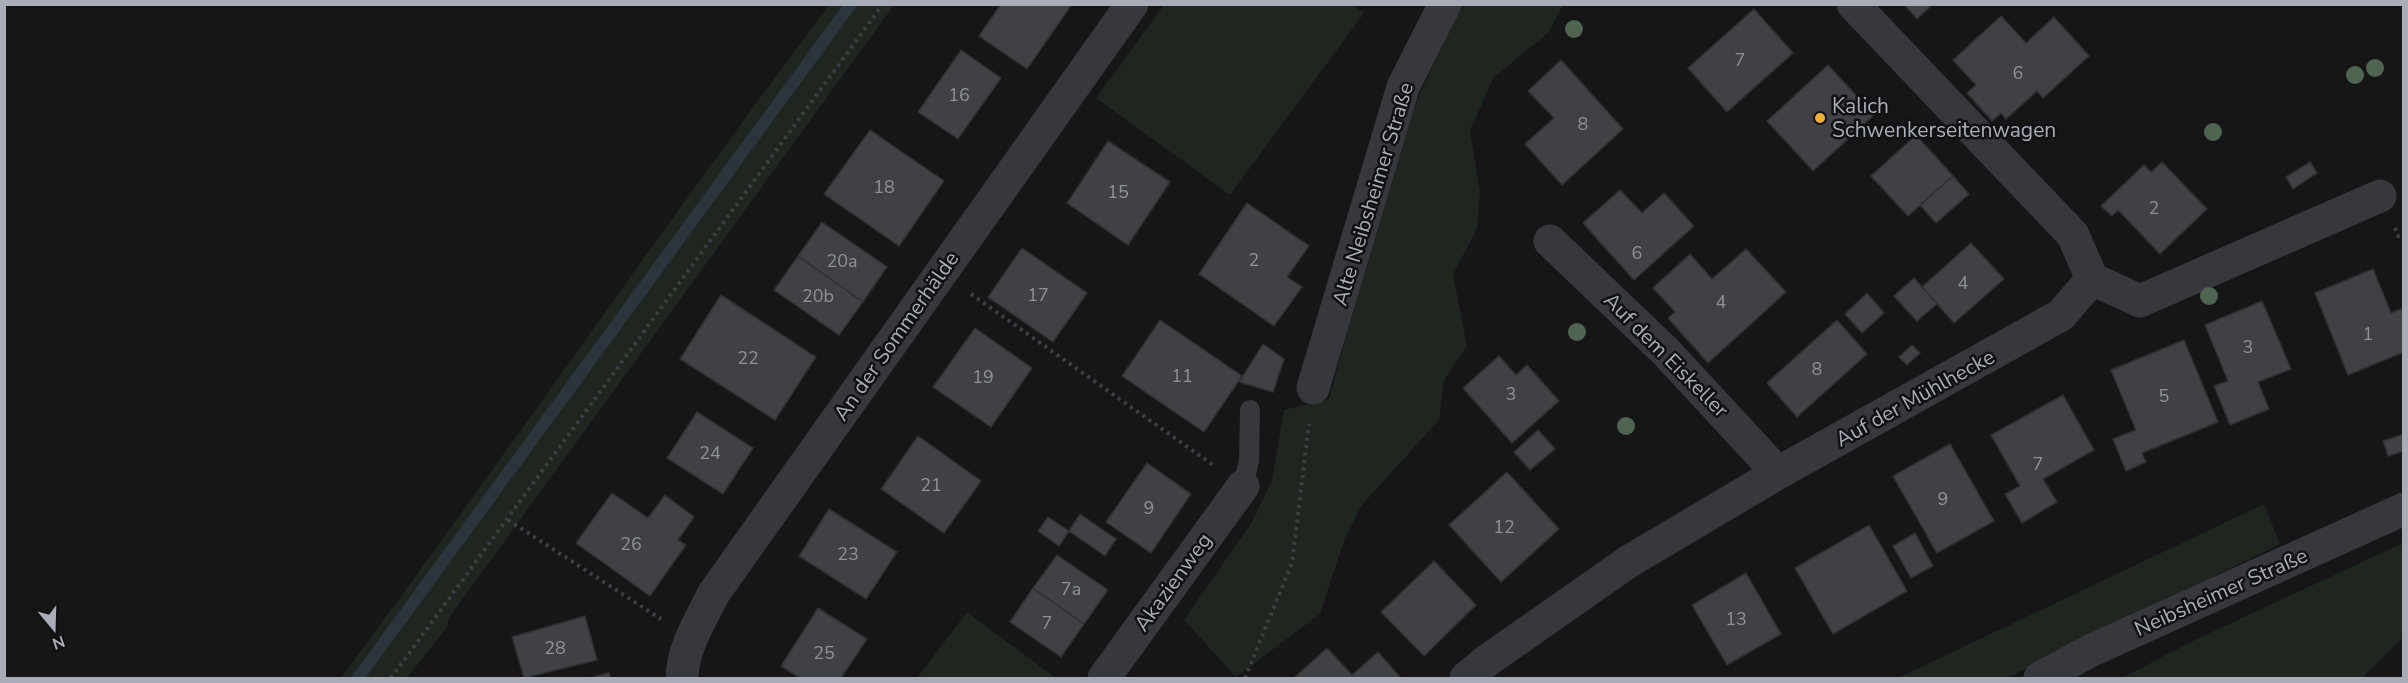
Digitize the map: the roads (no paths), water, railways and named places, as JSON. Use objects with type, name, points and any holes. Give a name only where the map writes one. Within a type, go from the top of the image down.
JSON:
[{"type":"street","name":"An der Sommerhälde","points":[[681,678],[682,662],[690,639],[714,593],[1132,4]]},
{"type":"street","name":"Alte Neibsheimer Straße","points":[[1313,387],[1403,87],[1445,4]]},
{"type":"street","points":[[1852,4],[2073,235],[2092,279],[2140,301],[2380,196]]},
{"type":"street","name":"Auf dem Eiskeller","points":[[1550,241],[1666,352],[1778,473]]},
{"type":"street","name":"Auf der Mühlhecke","points":[[1466,678],[1488,660],[1628,562],[1778,473],[2061,315],[2092,279]]},
{"type":"street","name":"Akazienweg","points":[[1104,678],[1242,486]]},
{"type":"street","name":"Neibsheimer Straße","points":[[2040,678],[2090,651],[2403,510]]},
{"type":"lane","points":[[1242,486],[1249,460],[1250,410]]},
{"type":"waterway","points":[[358,678],[851,4]]},
{"type":"place","name":"Kalich Schwenkerseitenwagen","points":[[1820,118]]}]
